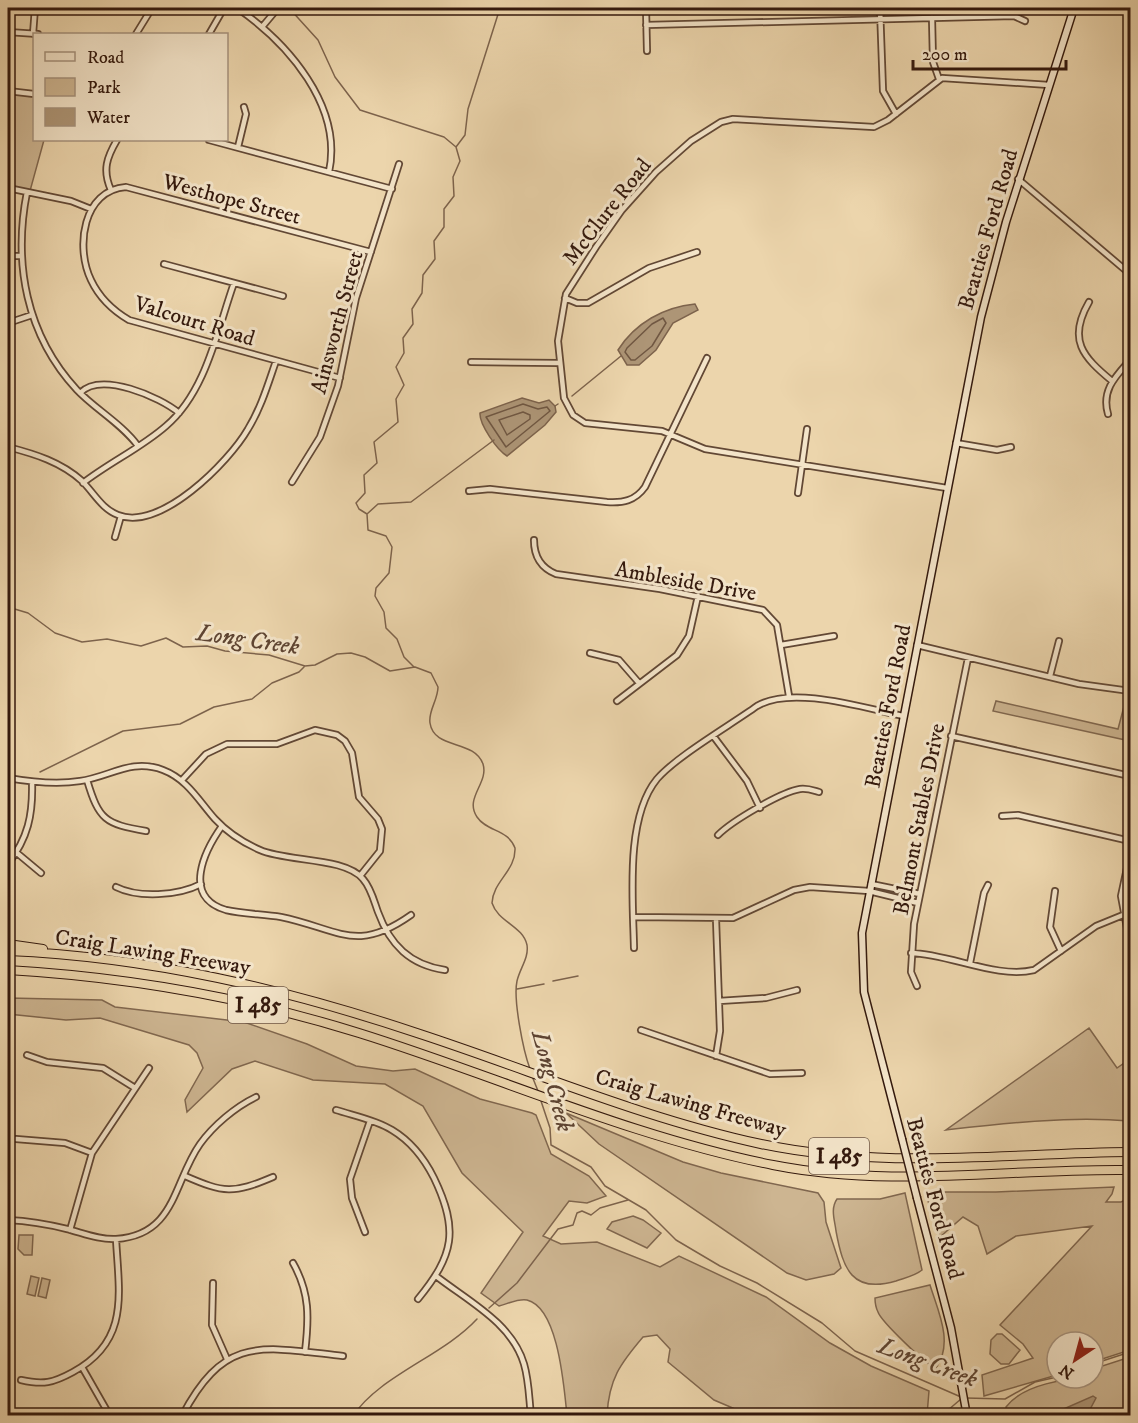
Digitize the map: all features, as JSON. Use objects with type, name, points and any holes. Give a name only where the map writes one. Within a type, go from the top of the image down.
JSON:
[{"type":"highway","points":[[8,944],[71,955]]},
{"type":"highway","name":"Craig Lawing Freeway","points":[[8,951],[71,955],[159,966],[258,985],[353,1012],[733,1137],[840,1156],[929,1160],[1131,1152]]},
{"type":"highway","name":"Craig Lawing Freeway","points":[[8,970],[111,978],[238,1000],[362,1034],[697,1147],[808,1172],[909,1178],[1131,1170]]},
{"type":"main road","name":"Beatties Ford Road","points":[[967,1416],[962,1380],[930,1240],[864,992],[861,954],[870,887],[981,317],[1018,179],[1074,8]]},
{"type":"street","points":[[35,8],[36,33]]},
{"type":"street","points":[[137,33],[152,8]]},
{"type":"street","points":[[210,33],[224,8]]},
{"type":"street","points":[[237,8],[262,27],[288,54],[323,106],[331,138],[329,172]]},
{"type":"street","points":[[262,27],[278,8]]},
{"type":"street","points":[[646,8],[647,51]]},
{"type":"street","points":[[880,8],[883,91],[896,114]]},
{"type":"street","points":[[646,26],[1014,16],[1025,21]]},
{"type":"street","points":[[932,18],[933,62],[939,79],[971,78],[1049,85]]},
{"type":"street","points":[[8,32],[33,34]]},
{"type":"street","name":"McClure Road","points":[[939,79],[896,114],[879,125],[868,128],[754,119],[721,122],[676,152],[630,201],[581,270],[565,298],[558,327],[564,398],[569,411],[578,419],[595,425],[671,434],[705,449],[947,488]]},
{"type":"street","points":[[8,91],[33,93]]},
{"type":"street","points":[[238,147],[246,114],[244,107]]},
{"type":"street","points":[[8,188],[71,201],[91,209],[101,196],[111,190],[105,169],[107,158],[116,141]]},
{"type":"street","points":[[213,141],[392,189]]},
{"type":"street","name":"Ainsworth Street","points":[[292,482],[320,437],[340,378],[356,298],[399,164]]},
{"type":"street","points":[[1018,179],[1131,274]]},
{"type":"street","name":"Westhope Street","points":[[111,190],[126,187],[139,189],[371,252]]},
{"type":"street","points":[[27,192],[22,219],[21,256],[25,291],[32,315],[52,357],[80,393],[138,446]]},
{"type":"street","name":"Valcourt Road","points":[[91,209],[84,239],[85,259],[90,278],[105,301],[119,314],[137,323],[340,378]]},
{"type":"street","name":"McClure Road","points":[[565,298],[577,303],[588,303],[649,268],[697,252]]},
{"type":"street","points":[[8,256],[21,256]]},
{"type":"street","points":[[164,264],[283,296]]},
{"type":"street","points":[[83,483],[165,427],[179,413],[198,384],[234,283]]},
{"type":"street","points":[[1089,302],[1079,332],[1080,348],[1089,362],[1112,381]]},
{"type":"street","points":[[8,322],[32,315]]},
{"type":"street","points":[[469,491],[490,489],[607,502],[627,501],[641,493],[645,487],[707,358]]},
{"type":"street","points":[[1108,414],[1106,396],[1112,381],[1131,360]]},
{"type":"street","points":[[8,447],[54,462],[83,483],[103,506],[121,516],[143,518],[161,511],[204,480],[227,458],[254,418],[276,361]]},
{"type":"street","points":[[471,362],[560,363]]},
{"type":"street","points":[[80,393],[93,385],[111,384],[160,400],[179,413]]},
{"type":"street","points":[[798,493],[807,429]]},
{"type":"street","points":[[956,443],[997,450],[1011,447]]},
{"type":"street","points":[[115,537],[121,516]]},
{"type":"street","name":"Ambleside Drive","points":[[534,540],[540,561],[556,574],[698,596],[763,610],[775,621],[789,696]]},
{"type":"street","points":[[617,701],[639,683],[665,667],[684,646],[691,630],[698,596]]},
{"type":"street","points":[[781,645],[834,636]]},
{"type":"street","points":[[1050,676],[1059,641]]},
{"type":"street","points":[[917,645],[1050,676],[1131,691]]},
{"type":"street","points":[[590,653],[619,660],[630,669],[639,683]]},
{"type":"street","name":"Belmont Stables Drive","points":[[916,986],[911,972],[911,953],[918,903],[968,658]]},
{"type":"street","points":[[634,948],[635,840],[643,802],[663,774],[763,703],[789,696],[903,716]]},
{"type":"street","points":[[182,780],[206,754],[227,744],[277,744],[315,730],[337,735],[345,741],[352,753],[359,797],[378,819],[382,830],[380,851],[360,876]]},
{"type":"street","points":[[714,736],[747,781],[760,808]]},
{"type":"street","points":[[951,736],[1131,776]]},
{"type":"street","points":[[8,778],[32,782],[87,780],[117,768],[140,765],[164,771],[182,780],[222,826],[245,842],[266,853],[340,867],[360,876],[371,893],[386,932],[408,957],[423,965],[446,970]]},
{"type":"street","points":[[87,780],[96,807],[106,820],[121,827],[146,831]]},
{"type":"street","points":[[8,864],[17,853],[30,824],[32,782]]},
{"type":"street","points":[[718,835],[790,791],[805,789],[819,792]]},
{"type":"street","points":[[1002,816],[1018,814],[1131,841]]},
{"type":"street","points":[[222,826],[205,852],[201,884],[213,903],[228,910],[288,918],[357,937],[386,932],[411,915]]},
{"type":"street","points":[[17,853],[41,873]]},
{"type":"street","points":[[1129,939],[1122,915],[1121,886],[1131,854]]},
{"type":"street","points":[[116,886],[128,891],[157,893],[186,889],[201,884]]},
{"type":"street","points":[[970,963],[984,893],[988,885]]},
{"type":"street","points":[[634,917],[716,919],[746,915],[803,888],[870,887],[920,894]]},
{"type":"street","points":[[870,887],[918,903]]},
{"type":"street","points":[[1055,891],[1050,927],[1062,951]]},
{"type":"street","points":[[911,953],[1013,973],[1027,972],[1034,970],[1096,926],[1122,915]]},
{"type":"street","points":[[716,919],[720,1038],[716,1056]]},
{"type":"street","points":[[718,1001],[766,998],[797,990]]},
{"type":"street","points":[[641,1030],[770,1074],[802,1073]]},
{"type":"street","points":[[27,1055],[53,1063],[103,1068],[135,1088]]},
{"type":"street","points":[[70,1230],[92,1153],[148,1068]]},
{"type":"street","points":[[8,1220],[39,1223],[116,1239],[132,1236],[155,1224],[171,1205],[203,1140],[235,1109],[256,1097]]},
{"type":"street","points":[[336,1110],[391,1129],[420,1154],[444,1200],[451,1236],[445,1260],[418,1299]]},
{"type":"street","points":[[365,1232],[352,1198],[350,1179],[370,1121]]},
{"type":"street","points":[[16,1139],[65,1143],[92,1153]]},
{"type":"street","points":[[184,1176],[215,1189],[229,1191],[242,1190],[273,1177]]},
{"type":"street","points":[[21,1380],[49,1384],[82,1367],[106,1345],[117,1319],[116,1239]]},
{"type":"street","points":[[292,1263],[304,1286],[308,1303],[305,1352]]},
{"type":"street","points":[[436,1276],[494,1320],[510,1336],[525,1365],[531,1416]]},
{"type":"street","points":[[213,1283],[212,1325],[227,1359]]},
{"type":"street","points":[[182,1416],[201,1382],[227,1359],[247,1351],[265,1348],[343,1356]]},
{"type":"street","points":[[82,1367],[110,1416]]},
{"type":"green space","points":[[8,92],[33,95],[33,141],[44,141],[30,191],[8,187]]},
{"type":"green space","points":[[1127,695],[1130,696],[1130,741],[993,711],[996,701],[1118,729]]},
{"type":"green space","points":[[8,998],[102,1000],[115,1007],[244,1022],[307,1044],[356,1066],[393,1071],[415,1069],[480,1099],[532,1113],[536,1115],[551,1154],[589,1176],[606,1196],[587,1203],[569,1201],[543,1236],[561,1244],[597,1242],[660,1267],[679,1256],[766,1297],[830,1343],[871,1366],[929,1391],[927,1415],[749,1415],[714,1400],[668,1362],[670,1349],[657,1335],[643,1337],[622,1364],[610,1391],[607,1415],[567,1415],[558,1351],[553,1333],[538,1306],[527,1300],[517,1300],[499,1306],[481,1293],[523,1232],[462,1173],[423,1106],[385,1084],[313,1080],[255,1061],[232,1069],[187,1112],[185,1100],[203,1068],[197,1053],[189,1045],[100,1018],[66,1020],[8,1014]]},
{"type":"green space","points":[[1089,1028],[1117,1068],[1130,1059],[1130,1121],[1061,1120],[946,1130]]},
{"type":"green space","points":[[566,1113],[683,1162],[721,1173],[818,1193],[824,1202],[826,1222],[841,1268],[834,1274],[806,1280],[787,1273],[599,1144]]},
{"type":"green space","points":[[1114,1187],[1106,1202],[1121,1202],[1130,1198],[1130,1350],[1105,1358],[1105,1330],[1045,1330],[1045,1378],[984,1396],[982,1375],[1033,1358],[1023,1344],[1000,1325],[1092,1226],[1016,1236],[987,1254],[978,1226],[963,1217],[940,1237],[925,1192],[996,1192]]},
{"type":"green space","points":[[905,1193],[922,1270],[909,1277],[881,1284],[860,1281],[846,1267],[842,1257],[833,1211],[837,1199],[880,1199]]},
{"type":"green space","points":[[633,1216],[661,1233],[647,1248],[607,1229],[612,1222]]},
{"type":"green space","points":[[19,1235],[33,1235],[32,1255],[24,1255],[18,1249]]},
{"type":"green space","points":[[31,1276],[39,1278],[35,1296],[27,1294]]},
{"type":"green space","points":[[42,1278],[50,1280],[46,1298],[38,1296]]},
{"type":"green space","points":[[930,1285],[943,1327],[944,1338],[944,1348],[936,1368],[914,1352],[887,1324],[878,1312],[875,1300],[875,1298]]},
{"type":"green space","points":[[997,1334],[1002,1334],[1020,1350],[1009,1364],[1001,1364],[990,1354],[991,1340]]},
{"type":"green space","points":[[1130,1357],[1129,1415],[1007,1415],[1006,1407],[1014,1399],[1045,1384],[1045,1390],[1105,1390],[1105,1365]]},
{"type":"water","points":[[695,304],[698,310],[673,323],[656,350],[639,365],[627,365],[618,350],[633,332],[661,313]]},
{"type":"water","points":[[522,398],[539,403],[549,400],[555,406],[556,412],[545,425],[507,456],[489,436],[482,424],[480,413]]},
{"type":"water","points":[[1093,1396],[1096,1398],[1087,1415],[1050,1415]]},
{"type":"waterway","points":[[289,8],[318,40],[335,77],[360,110],[444,137],[456,147],[460,161],[453,177],[454,196],[444,209],[444,227],[434,241],[435,259],[423,275],[422,293],[412,309],[413,324],[403,338],[404,353],[396,367],[404,385],[396,399],[398,422],[374,442],[377,463],[364,475],[365,493],[356,503],[359,509],[367,514]]},
{"type":"waterway","points":[[456,147],[465,135],[468,109],[500,8]]},
{"type":"waterway","points":[[572,396],[621,356]]},
{"type":"waterway","points":[[414,667],[404,657],[397,639],[386,628],[384,612],[375,596],[376,588],[389,573],[392,547],[386,536],[368,530],[367,514],[378,504],[411,502],[494,440]]},
{"type":"waterway","name":"Long Creek","points":[[8,607],[28,613],[55,633],[82,642],[107,639],[141,646],[166,638],[183,647],[207,646],[225,651],[269,655],[305,666],[315,665],[337,654],[351,653],[365,657],[390,671],[415,667],[431,673],[438,687],[430,719],[433,731],[446,741],[478,756],[484,771],[473,803],[474,810],[481,822],[508,837],[515,848],[512,863],[496,888],[492,903],[499,915],[521,933],[527,945],[526,959],[517,981],[516,1000],[530,1069]]},
{"type":"waterway","points":[[40,772],[123,731],[180,724],[214,707],[252,699],[272,683],[299,672],[304,667]]},
{"type":"waterway","points":[[553,981],[578,976]]},
{"type":"waterway","points":[[517,989],[544,984]]},
{"type":"waterway","name":"Long Creek","points":[[532,1076],[538,1091]]},
{"type":"waterway","name":"Long Creek","points":[[540,1098],[550,1128],[551,1145],[591,1167],[605,1186],[646,1210],[676,1240],[720,1266],[757,1283],[822,1323],[855,1351],[961,1397]]},
{"type":"waterway","points":[[489,1308],[517,1283],[558,1229],[573,1225],[577,1213],[582,1211],[591,1215],[600,1208],[628,1200]]},
{"type":"waterway","points":[[353,1416],[379,1389],[447,1344],[477,1319]]},
{"type":"waterway","name":"Long Creek","points":[[1105,1360],[1130,1352]]},
{"type":"waterway","name":"Long Creek","points":[[966,1398],[1005,1399],[1035,1382],[1045,1380]]},
{"type":"waterway","points":[[941,1416],[961,1399]]}]
